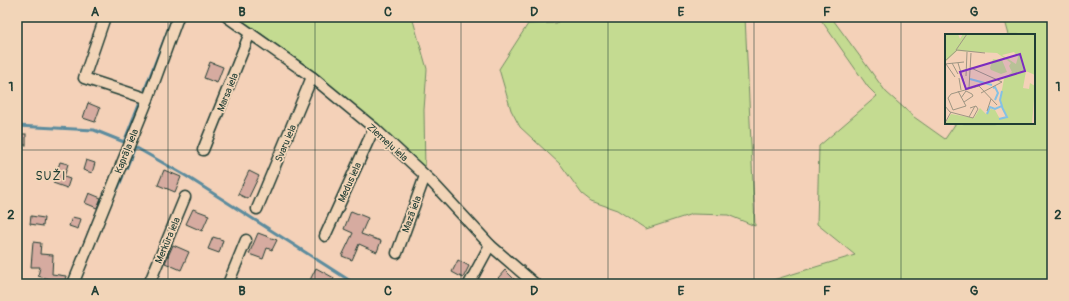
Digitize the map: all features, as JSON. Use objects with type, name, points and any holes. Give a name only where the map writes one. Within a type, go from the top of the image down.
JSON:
[{"type":"street","points":[[105,17],[84,78],[148,99]]},
{"type":"street","name":"Kaprāļa iela","points":[[73,284],[148,99],[178,17]]},
{"type":"street","name":"Ziemeļu iela","points":[[227,17],[312,77],[374,128],[425,176],[490,244],[535,284]]},
{"type":"street","name":"Marsa iela","points":[[204,150],[250,33]]},
{"type":"street","name":"Svaru iela","points":[[257,209],[312,77]]},
{"type":"street","name":"Medus iela","points":[[325,236],[374,128]]},
{"type":"street","name":"Mazā iela","points":[[397,253],[425,176]]},
{"type":"street","name":"Merkūra iela","points":[[149,284],[185,197]]},
{"type":"street","points":[[228,284],[246,240]]},
{"type":"street","points":[[469,284],[490,244]]},
{"type":"green space","points":[[237,17],[412,17],[427,69],[424,110],[425,172],[321,76]]},
{"type":"green space","points":[[560,17],[745,17],[755,226],[728,215],[692,214],[646,229],[617,210],[591,201],[582,194],[561,165],[520,127],[511,110],[499,69],[528,24],[557,23]]},
{"type":"green space","points":[[819,17],[831,17],[886,92],[914,117],[945,139],[955,124],[1035,124],[1035,34],[1009,34],[1004,17],[1052,17],[1052,284],[760,284],[855,255],[817,224],[819,146],[877,96],[868,87]]},
{"type":"building","points":[[210,62],[223,67],[217,83],[204,78]]},
{"type":"building","points":[[88,103],[100,108],[95,122],[83,118]]},
{"type":"building","points":[[17,134],[26,134],[26,145],[17,145]]},
{"type":"building","points":[[86,160],[95,163],[92,173],[83,170]]},
{"type":"building","points":[[60,162],[68,164],[64,177],[70,179],[67,188],[53,183]]},
{"type":"building","points":[[164,170],[181,177],[175,192],[158,185]]},
{"type":"building","points":[[249,171],[259,176],[248,199],[238,194]]},
{"type":"building","points":[[89,193],[101,198],[97,208],[85,203]]},
{"type":"building","points":[[193,209],[209,215],[202,231],[186,224]]},
{"type":"building","points":[[351,211],[368,218],[361,234],[381,241],[377,252],[359,244],[352,260],[342,256],[353,233],[344,229]]},
{"type":"building","points":[[31,216],[44,218],[43,226],[30,224]]},
{"type":"building","points":[[72,217],[81,219],[78,229],[69,226]]},
{"type":"building","points":[[258,233],[277,240],[272,250],[267,248],[263,259],[249,254]]},
{"type":"building","points":[[213,237],[223,240],[219,253],[208,249]]},
{"type":"building","points":[[33,242],[41,243],[40,254],[53,255],[52,274],[66,276],[64,284],[48,284],[49,279],[38,276],[40,267],[31,267]]},
{"type":"building","points":[[173,245],[189,252],[181,270],[165,263]]},
{"type":"building","points":[[458,260],[469,266],[463,278],[452,272]]},
{"type":"building","points":[[316,268],[334,278],[331,284],[316,284],[310,280]]},
{"type":"building","points":[[505,270],[515,280],[511,284],[504,284],[498,278]]},
{"type":"waterway","points":[[145,89],[171,22]]},
{"type":"waterway","points":[[17,126],[94,130],[124,142],[139,104]]},
{"type":"waterway","points":[[126,169],[135,147],[186,176],[355,284]]},
{"type":"waterway","points":[[118,188],[123,176]]},
{"type":"district","name":"SUŽI","points":[[51,176]]}]
